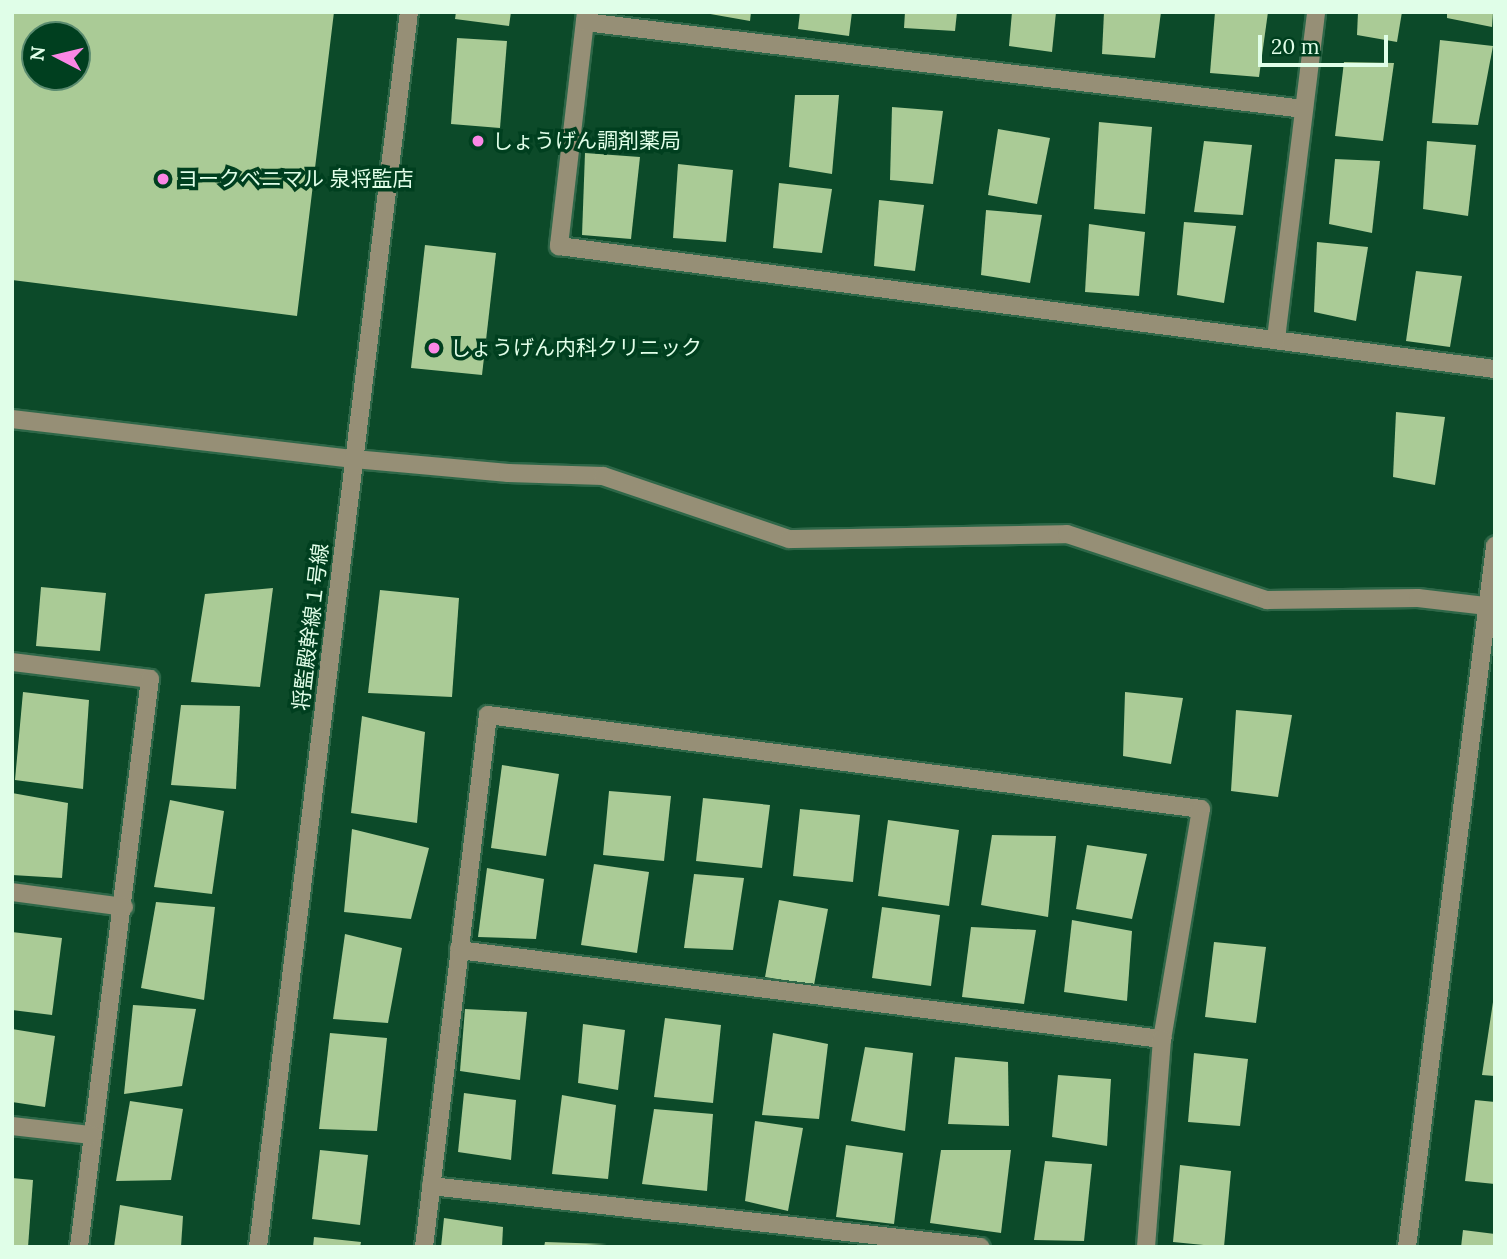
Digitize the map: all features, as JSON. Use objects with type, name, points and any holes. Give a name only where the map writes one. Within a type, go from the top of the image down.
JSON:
[{"type":"street","name":"将監殿幹線１号線","points":[[258,1247],[409,12]]},
{"type":"street","points":[[1276,339],[1316,12]]},
{"type":"street","points":[[1304,109],[585,17],[559,246],[1495,369]]},
{"type":"street","points":[[12,419],[354,459],[508,473],[603,476],[789,539],[1067,534],[1267,600],[1418,598],[1490,607]]},
{"type":"street","points":[[1407,1247],[1490,607],[1495,546]]},
{"type":"street","points":[[12,662],[150,679],[124,906],[91,1135],[79,1247]]},
{"type":"street","points":[[424,1247],[488,715],[1201,809],[1162,1039],[1146,1247]]},
{"type":"street","points":[[12,892],[124,906]]},
{"type":"street","points":[[459,950],[1162,1039]]},
{"type":"street","points":[[12,1126],[91,1135]]},
{"type":"street","points":[[431,1186],[981,1247]]},
{"type":"building","name":"ヨークベニマル 泉将監店","points":[[12,12],[334,12],[297,316],[12,280]]},
{"type":"building","points":[[456,12],[511,12],[509,26],[455,19]]},
{"type":"building","points":[[699,12],[751,12],[750,21]]},
{"type":"building","points":[[800,12],[852,12],[849,36],[798,29]]},
{"type":"building","points":[[905,12],[957,12],[955,31],[904,28]]},
{"type":"building","points":[[1012,12],[1056,12],[1052,52],[1009,46]]},
{"type":"building","points":[[1104,12],[1161,12],[1155,58],[1102,54]]},
{"type":"building","points":[[1215,12],[1268,12],[1259,77],[1210,73]]},
{"type":"building","points":[[1358,12],[1402,12],[1397,42],[1357,35]]},
{"type":"building","points":[[1447,12],[1493,12],[1492,27],[1447,18]]},
{"type":"building","points":[[457,38],[507,41],[500,128],[451,124]]},
{"type":"building","points":[[1440,40],[1493,46],[1478,125],[1432,123]]},
{"type":"building","points":[[1344,62],[1394,63],[1383,141],[1335,136]]},
{"type":"building","points":[[795,95],[839,95],[832,174],[789,167]]},
{"type":"building","points":[[892,107],[943,111],[933,184],[890,180]]},
{"type":"building","points":[[1099,122],[1152,127],[1145,214],[1094,209]]},
{"type":"building","points":[[998,129],[1050,138],[1037,204],[988,195]]},
{"type":"building","points":[[1204,141],[1252,145],[1243,215],[1194,212]]},
{"type":"building","points":[[1427,141],[1476,145],[1468,216],[1423,209]]},
{"type":"building","points":[[585,153],[640,157],[631,239],[582,235]]},
{"type":"building","points":[[1335,159],[1380,161],[1372,233],[1329,224]]},
{"type":"building","points":[[678,164],[733,170],[726,242],[673,238]]},
{"type":"building","points":[[779,183],[832,189],[822,253],[773,248]]},
{"type":"building","points":[[879,200],[924,205],[915,271],[874,266]]},
{"type":"building","points":[[986,210],[1042,215],[1030,283],[981,275]]},
{"type":"building","points":[[1184,222],[1236,226],[1224,303],[1177,295]]},
{"type":"building","points":[[1089,224],[1145,232],[1139,296],[1085,292]]},
{"type":"building","points":[[1317,242],[1368,247],[1356,321],[1314,312]]},
{"type":"building","points":[[425,245],[496,253],[482,375],[411,368]]},
{"type":"building","points":[[1416,271],[1462,276],[1450,347],[1406,341]]},
{"type":"building","points":[[1396,412],[1445,417],[1435,485],[1393,477]]},
{"type":"building","points":[[41,587],[106,593],[100,651],[36,646]]},
{"type":"building","points":[[273,588],[260,687],[191,682],[205,594]]},
{"type":"building","points":[[380,590],[459,598],[452,697],[368,693]]},
{"type":"building","points":[[23,692],[89,700],[83,789],[15,780]]},
{"type":"building","points":[[1125,692],[1183,698],[1171,764],[1123,756]]},
{"type":"building","points":[[181,705],[240,706],[236,789],[171,785]]},
{"type":"building","points":[[1236,710],[1292,715],[1278,797],[1231,791]]},
{"type":"building","points":[[362,716],[425,732],[417,823],[351,813]]},
{"type":"building","points":[[502,765],[559,774],[546,856],[491,848]]},
{"type":"building","points":[[609,791],[671,796],[664,861],[603,855]]},
{"type":"building","points":[[12,793],[68,803],[62,878],[12,875]]},
{"type":"building","points":[[703,798],[770,805],[762,868],[696,861]]},
{"type":"building","points":[[170,800],[224,811],[212,894],[154,887]]},
{"type":"building","points":[[800,809],[860,815],[853,882],[793,876]]},
{"type":"building","points":[[888,820],[959,830],[949,906],[878,896]]},
{"type":"building","points":[[352,829],[429,848],[411,919],[344,912]]},
{"type":"building","points":[[992,835],[1056,836],[1048,917],[981,905]]},
{"type":"building","points":[[1087,845],[1147,854],[1132,919],[1076,909]]},
{"type":"building","points":[[594,864],[649,872],[637,953],[581,945]]},
{"type":"building","points":[[487,868],[544,879],[536,939],[478,937]]},
{"type":"building","points":[[694,874],[744,878],[733,950],[684,948]]},
{"type":"building","points":[[779,900],[828,909],[814,985],[765,977]]},
{"type":"building","points":[[156,902],[215,907],[204,1000],[141,988]]},
{"type":"building","points":[[882,907],[940,915],[931,986],[872,978]]},
{"type":"building","points":[[1072,920],[1132,931],[1127,1001],[1064,992]]},
{"type":"building","points":[[971,927],[1036,930],[1024,1004],[962,997]]},
{"type":"building","points":[[12,932],[62,938],[52,1015],[12,1010]]},
{"type":"building","points":[[345,934],[402,948],[388,1023],[333,1019]]},
{"type":"building","points":[[1214,942],[1266,947],[1256,1023],[1205,1017]]},
{"type":"building","points":[[1495,1002],[1495,1076],[1482,1075]]},
{"type":"building","points":[[133,1005],[196,1009],[182,1086],[124,1094]]},
{"type":"building","points":[[465,1009],[527,1012],[520,1080],[460,1071]]},
{"type":"building","points":[[665,1018],[721,1025],[713,1103],[654,1097]]},
{"type":"building","points":[[583,1024],[625,1030],[618,1090],[578,1083]]},
{"type":"building","points":[[12,1029],[55,1036],[45,1107],[12,1102]]},
{"type":"building","points":[[330,1033],[387,1038],[377,1131],[319,1129]]},
{"type":"building","points":[[773,1033],[828,1044],[819,1119],[762,1115]]},
{"type":"building","points":[[865,1047],[913,1053],[905,1131],[851,1121]]},
{"type":"building","points":[[1194,1053],[1248,1059],[1240,1126],[1188,1122]]},
{"type":"building","points":[[955,1057],[1008,1062],[1009,1126],[948,1124]]},
{"type":"building","points":[[1058,1075],[1111,1079],[1107,1146],[1052,1137]]},
{"type":"building","points":[[464,1093],[516,1100],[511,1160],[458,1152]]},
{"type":"building","points":[[562,1095],[616,1105],[608,1179],[552,1174]]},
{"type":"building","points":[[1475,1100],[1495,1102],[1495,1184],[1465,1181]]},
{"type":"building","points":[[130,1101],[183,1109],[171,1180],[116,1181]]},
{"type":"building","points":[[654,1109],[713,1114],[707,1191],[642,1184]]},
{"type":"building","points":[[755,1121],[803,1128],[788,1211],[745,1201]]},
{"type":"building","points":[[846,1145],[903,1153],[894,1224],[836,1217]]},
{"type":"building","points":[[320,1150],[368,1155],[360,1225],[312,1219]]},
{"type":"building","points":[[941,1150],[1011,1150],[1001,1233],[930,1223]]},
{"type":"building","points":[[1045,1161],[1092,1164],[1084,1241],[1034,1240]]},
{"type":"building","points":[[1180,1165],[1231,1171],[1224,1247],[1173,1242]]},
{"type":"building","points":[[12,1178],[33,1180],[28,1247],[12,1247]]},
{"type":"building","points":[[120,1205],[183,1216],[181,1247],[114,1247]]},
{"type":"building","points":[[444,1218],[503,1227],[502,1247],[441,1247]]},
{"type":"building","points":[[1463,1230],[1495,1234],[1495,1247],[1461,1247]]},
{"type":"building","points":[[314,1237],[361,1242],[360,1247],[313,1247]]},
{"type":"building","points":[[545,1242],[607,1244],[544,1247]]},
{"type":"place","name":"しょうげん調剤薬局","points":[[478,141]]},
{"type":"place","name":"ヨークベニマル 泉将監店","points":[[163,179]]},
{"type":"place","name":"しょうげん内科クリニック","points":[[434,348]]}]
